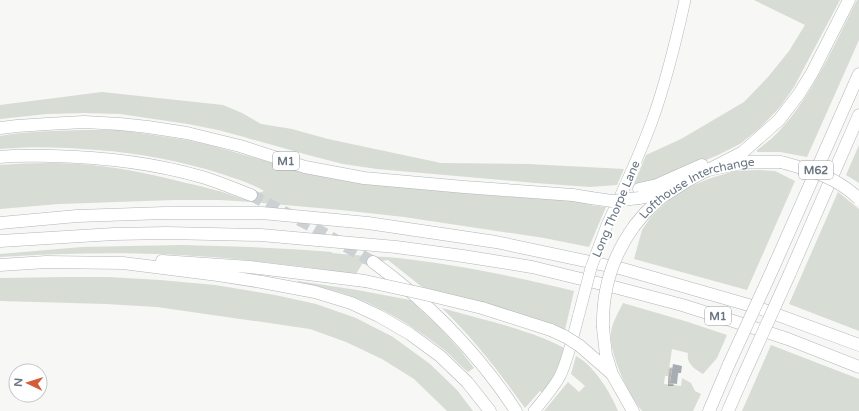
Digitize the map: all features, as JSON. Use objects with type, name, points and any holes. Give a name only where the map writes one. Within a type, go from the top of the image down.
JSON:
[{"type":"highway","points":[[708,170],[743,152],[779,120],[799,94],[812,73],[849,0]]},
{"type":"highway","name":"M62","points":[[709,411],[859,74]]},
{"type":"highway","name":"M62","points":[[728,411],[859,115]]},
{"type":"highway","name":"M1","points":[[0,128],[84,122],[120,124],[187,133],[240,146],[305,167],[364,178],[591,196],[612,201],[639,194]]},
{"type":"highway","points":[[639,194],[709,162],[766,133]]},
{"type":"highway","points":[[0,157],[80,157],[122,161],[203,177],[251,195]]},
{"type":"highway","name":"Lofthouse Interchange","points":[[633,411],[612,374],[606,355],[603,328],[603,302],[608,277],[622,243],[635,225],[654,204],[672,190],[708,170],[747,162],[781,162],[808,169],[835,180],[851,191],[859,199]]},
{"type":"highway","points":[[639,194],[656,195],[672,190]]},
{"type":"highway","name":"M1","points":[[0,222],[114,214],[262,213],[368,223],[496,242],[623,269],[759,308],[859,345]]},
{"type":"highway","name":"M1","points":[[0,241],[121,234],[167,233],[261,235],[396,247],[456,255],[532,267],[675,303],[788,339],[859,367]]},
{"type":"highway","points":[[0,265],[46,262],[123,263],[166,261],[291,271],[365,281],[482,308],[551,330],[580,346],[612,374]]},
{"type":"highway","points":[[373,262],[391,275],[439,318],[470,350],[502,389],[516,411]]},
{"type":"highway","points":[[123,263],[262,282],[315,292],[351,303],[379,316],[410,334],[440,356],[467,382],[490,411]]},
{"type":"highway","points":[[624,396],[628,411]]},
{"type":"main road","name":"Long Thorpe Lane","points":[[534,411],[561,375],[591,268],[607,225],[652,121],[666,79],[684,0]]},
{"type":"shaded area","points":[[754,0],[840,0],[794,87],[780,107],[760,128],[740,144],[718,155],[656,181],[634,184],[646,155],[681,139],[744,102],[768,77],[789,51],[805,25]]},
{"type":"shaded area","points":[[857,0],[859,0],[859,40],[807,157],[780,152],[757,152],[757,150],[780,130],[803,101],[823,68]]},
{"type":"shaded area","points":[[102,92],[223,105],[242,113],[261,124],[292,129],[328,139],[441,163],[528,164],[624,169],[617,185],[590,187],[535,183],[377,169],[343,164],[218,130],[120,114],[47,114],[0,119],[0,105]]},
{"type":"shaded area","points":[[120,130],[187,140],[305,172],[364,184],[589,202],[589,205],[606,207],[589,247],[544,238],[404,217],[252,202],[174,200],[59,204],[0,209],[0,165],[10,164],[59,163],[117,168],[203,187],[243,199],[264,191],[243,181],[207,169],[144,155],[113,151],[61,148],[24,147],[0,149],[0,136],[32,132]]},
{"type":"shaded area","points":[[859,145],[859,183],[846,175]]},
{"type":"shaded area","points":[[735,171],[775,171],[795,181],[747,290],[634,259],[642,230],[651,217],[668,201],[689,187],[711,178]]},
{"type":"shaded area","points":[[838,192],[859,209],[859,331],[789,304]]},
{"type":"shaded area","points":[[181,245],[294,249],[387,257],[481,271],[574,291],[565,330],[552,324],[551,326],[476,301],[422,287],[388,260],[362,264],[356,274],[290,265],[202,256],[135,253],[90,253],[0,257],[0,254],[82,247]]},
{"type":"shaded area","points":[[108,277],[215,285],[275,295],[316,304],[356,318],[393,337],[430,364],[457,390],[473,411],[447,411],[414,379],[382,359],[346,342],[310,329],[157,307],[0,301],[0,278]]},
{"type":"shaded area","points":[[297,282],[410,300],[439,327],[474,368],[468,372],[433,342],[401,320],[379,308],[349,295]]},
{"type":"shaded area","points":[[623,303],[727,335],[717,358],[703,374],[694,368],[690,363],[688,360],[688,353],[672,349],[668,376],[665,376],[664,384],[681,386],[682,378],[691,383],[695,391],[701,394],[693,411],[642,411],[620,373],[611,341],[613,325]]},
{"type":"shaded area","points":[[442,308],[514,328],[546,339],[564,348],[556,372],[543,393],[540,391],[525,408],[486,356],[465,331]]},
{"type":"shaded area","points":[[771,345],[859,379],[859,411],[742,411]]},
{"type":"shaded area","points":[[576,356],[586,363],[600,379],[618,411],[544,411],[568,382],[579,392],[585,386],[571,374]]},
{"type":"building","points":[[673,364],[682,366],[681,373],[678,373],[677,384],[670,383]]},
{"type":"tunnel","points":[[251,195],[313,227],[373,262]]}]
